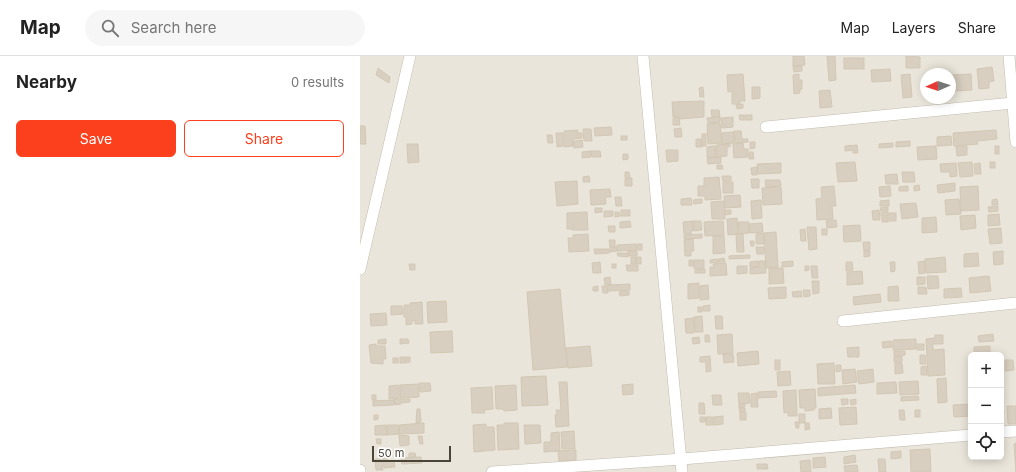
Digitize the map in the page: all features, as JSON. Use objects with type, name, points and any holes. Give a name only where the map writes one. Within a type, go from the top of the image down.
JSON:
[{"type":"street","points":[[360,269],[364,238],[410,56]]},
{"type":"street","points":[[643,56],[682,459],[682,472]]},
{"type":"street","points":[[1009,56],[1016,142]]},
{"type":"street","points":[[766,127],[1013,103]]},
{"type":"street","points":[[843,321],[1016,303]]},
{"type":"street","points":[[1004,432],[1016,431]]},
{"type":"street","points":[[492,472],[682,459],[968,435]]},
{"type":"shaded area","points":[[360,56],[1016,56],[1016,472],[360,472]]},
{"type":"building","points":[[793,56],[804,56],[805,65],[793,66]]},
{"type":"building","points":[[827,56],[835,56],[836,80],[829,81]]},
{"type":"building","points":[[906,56],[920,57],[920,68],[906,68]]},
{"type":"building","points":[[844,58],[864,58],[864,69],[844,69]]},
{"type":"building","points":[[793,66],[802,66],[802,71],[794,72]]},
{"type":"building","points":[[992,67],[994,81],[989,82],[989,88],[979,89],[977,69]]},
{"type":"building","points":[[378,68],[390,77],[389,83],[376,75]]},
{"type":"building","points":[[890,69],[891,81],[872,82],[871,70]]},
{"type":"building","points":[[743,74],[745,101],[740,101],[740,104],[732,104],[732,91],[728,92],[727,75]]},
{"type":"building","points":[[799,74],[799,80],[802,80],[802,89],[800,89],[800,93],[794,94],[793,75]]},
{"type":"building","points":[[910,74],[912,97],[903,98],[901,75]]},
{"type":"building","points":[[971,74],[972,90],[956,91],[956,75]]},
{"type":"building","points":[[703,87],[704,97],[700,97],[699,88]]},
{"type":"building","points":[[752,87],[760,87],[760,98],[752,99]]},
{"type":"building","points":[[830,90],[832,107],[820,108],[819,91]]},
{"type":"building","points":[[704,101],[704,117],[680,119],[679,117],[673,117],[672,102]]},
{"type":"building","points":[[743,104],[743,108],[737,109],[736,105]]},
{"type":"building","points":[[711,110],[719,110],[720,117],[712,117]]},
{"type":"building","points":[[739,115],[744,115],[744,120],[740,120]]},
{"type":"building","points":[[745,115],[752,115],[752,120],[745,120]]},
{"type":"building","points":[[679,117],[680,125],[673,125],[673,118]]},
{"type":"building","points":[[720,117],[720,122],[708,123],[707,118]]},
{"type":"building","points":[[733,117],[733,127],[722,128],[721,118]]},
{"type":"building","points":[[720,123],[722,143],[708,144],[707,124]]},
{"type":"building","points":[[360,126],[365,126],[366,144],[360,144]]},
{"type":"building","points":[[611,127],[612,135],[595,136],[594,128]]},
{"type":"building","points":[[681,128],[682,137],[675,137],[674,129]]},
{"type":"building","points":[[583,129],[591,129],[592,141],[584,141]]},
{"type":"building","points":[[578,130],[578,133],[582,133],[582,138],[572,139],[573,146],[564,147],[564,131]]},
{"type":"building","points":[[996,130],[997,139],[977,141],[978,144],[954,146],[953,133]]},
{"type":"building","points":[[734,131],[741,131],[742,139],[748,139],[748,142],[735,143]]},
{"type":"building","points":[[734,132],[734,143],[722,144],[722,133]]},
{"type":"building","points":[[556,133],[563,133],[563,146],[557,147]]},
{"type":"building","points":[[702,134],[706,134],[706,146],[702,146]]},
{"type":"building","points":[[547,135],[552,135],[553,143],[548,143]]},
{"type":"building","points":[[621,136],[627,136],[627,140],[621,140]]},
{"type":"building","points":[[951,136],[952,145],[937,146],[937,137]]},
{"type":"building","points":[[696,139],[701,139],[702,147],[696,147]]},
{"type":"building","points":[[582,140],[583,147],[574,148],[573,141]]},
{"type":"building","points":[[910,141],[910,146],[896,147],[896,142]]},
{"type":"building","points":[[750,142],[755,142],[755,148],[750,149]]},
{"type":"building","points":[[743,143],[744,149],[748,149],[748,157],[734,158],[733,144]]},
{"type":"building","points":[[893,143],[893,147],[879,148],[879,144]]},
{"type":"building","points":[[407,144],[418,144],[419,162],[408,163]]},
{"type":"building","points":[[730,144],[730,147],[727,147],[727,156],[717,157],[716,145]]},
{"type":"building","points":[[857,145],[858,153],[853,153],[853,150],[845,151],[845,146]]},
{"type":"building","points":[[715,146],[716,157],[707,157],[707,147]]},
{"type":"building","points":[[936,146],[937,159],[918,160],[917,147]]},
{"type":"building","points":[[956,146],[967,146],[967,155],[957,156]]},
{"type":"building","points":[[995,146],[999,146],[999,154],[995,154]]},
{"type":"building","points":[[666,150],[678,150],[678,161],[667,162]]},
{"type":"building","points":[[591,151],[591,157],[582,158],[582,152]]},
{"type":"building","points":[[591,151],[600,151],[601,157],[592,157]]},
{"type":"building","points":[[749,152],[753,152],[754,159],[749,159]]},
{"type":"building","points":[[623,154],[628,154],[628,159],[623,160]]},
{"type":"building","points":[[721,157],[721,163],[708,164],[707,158]]},
{"type":"building","points":[[855,162],[857,181],[838,182],[836,163]]},
{"type":"building","points":[[972,162],[973,176],[960,177],[958,163]]},
{"type":"building","points":[[990,162],[995,162],[995,168],[990,168]]},
{"type":"building","points":[[781,163],[781,173],[758,174],[757,164]]},
{"type":"building","points":[[956,163],[957,176],[950,177],[950,172],[941,172],[940,164]]},
{"type":"building","points":[[980,163],[981,174],[975,174],[974,164]]},
{"type":"building","points":[[717,165],[722,165],[723,169],[717,169]]},
{"type":"building","points":[[757,167],[757,175],[752,175],[751,168]]},
{"type":"building","points":[[625,172],[629,172],[630,178],[625,178]]},
{"type":"building","points":[[902,172],[914,172],[915,182],[903,182]]},
{"type":"building","points":[[897,174],[898,184],[886,184],[885,175]]},
{"type":"building","points":[[589,176],[590,182],[583,182],[583,177]]},
{"type":"building","points":[[722,176],[731,176],[731,181],[723,181]]},
{"type":"building","points":[[719,177],[721,199],[705,200],[705,196],[698,196],[698,186],[704,186],[704,178]]},
{"type":"building","points":[[632,178],[632,186],[625,186],[625,179]]},
{"type":"building","points":[[751,179],[759,179],[759,188],[752,188]]},
{"type":"building","points":[[765,180],[780,180],[781,186],[766,187]]},
{"type":"building","points":[[577,181],[578,204],[557,206],[555,182]]},
{"type":"building","points":[[723,182],[733,182],[733,193],[723,193]]},
{"type":"building","points":[[955,183],[955,191],[938,193],[937,185]]},
{"type":"building","points":[[919,185],[920,190],[914,191],[914,186]]},
{"type":"building","points":[[834,186],[836,206],[832,206],[833,219],[817,220],[816,199],[822,198],[821,187]]},
{"type":"building","points":[[890,186],[891,196],[880,197],[879,187]]},
{"type":"building","points":[[908,186],[908,191],[899,191],[899,187]]},
{"type":"building","points":[[978,186],[979,210],[961,211],[960,187]]},
{"type":"building","points":[[781,187],[782,204],[763,205],[762,188]]},
{"type":"building","points":[[610,189],[611,197],[605,197],[606,204],[591,205],[590,190]]},
{"type":"building","points":[[740,195],[741,207],[725,208],[724,196]]},
{"type":"building","points":[[615,197],[621,197],[622,206],[616,206]]},
{"type":"building","points":[[691,198],[692,205],[681,205],[681,199]]},
{"type":"building","points":[[702,199],[702,203],[694,204],[693,200]]},
{"type":"building","points":[[959,199],[961,214],[946,215],[945,200]]},
{"type":"building","points":[[997,199],[998,205],[992,205],[992,200]]},
{"type":"building","points":[[761,200],[762,218],[752,219],[751,201]]},
{"type":"building","points":[[889,200],[889,206],[880,206],[880,201]]},
{"type":"building","points":[[724,201],[725,219],[712,219],[711,202]]},
{"type":"building","points":[[916,203],[918,217],[902,219],[900,204]]},
{"type":"building","points":[[998,206],[998,211],[989,212],[988,207]]},
{"type":"building","points":[[888,207],[888,211],[881,211],[880,208]]},
{"type":"building","points":[[595,208],[602,208],[602,212],[595,213]]},
{"type":"building","points":[[621,210],[630,210],[630,216],[621,216]]},
{"type":"building","points":[[725,210],[731,210],[731,214],[725,215]]},
{"type":"building","points":[[879,210],[880,220],[873,220],[872,211]]},
{"type":"building","points":[[604,211],[613,211],[613,216],[604,217]]},
{"type":"building","points":[[587,212],[588,230],[567,229],[567,213]]},
{"type":"building","points":[[615,212],[619,212],[620,216],[615,217]]},
{"type":"building","points":[[881,212],[888,212],[888,216],[881,216]]},
{"type":"building","points":[[889,213],[896,213],[896,221],[889,221]]},
{"type":"building","points":[[999,214],[1000,225],[988,226],[988,215]]},
{"type":"building","points":[[975,215],[976,228],[961,230],[960,216]]},
{"type":"building","points":[[882,217],[888,217],[888,222],[882,222]]},
{"type":"building","points":[[936,217],[937,232],[922,233],[922,218]]},
{"type":"building","points":[[737,218],[738,234],[728,235],[727,219]]},
{"type":"building","points":[[836,220],[837,227],[827,228],[826,221]]},
{"type":"building","points":[[630,221],[631,227],[620,228],[620,222]]},
{"type":"building","points":[[693,221],[701,221],[702,230],[694,231]]},
{"type":"building","points":[[693,221],[693,231],[691,231],[691,234],[684,234],[683,222]]},
{"type":"building","points":[[723,221],[724,235],[705,236],[704,222]]},
{"type":"building","points":[[738,222],[749,222],[749,233],[738,234]]},
{"type":"building","points":[[762,223],[763,232],[750,233],[749,224]]},
{"type":"building","points":[[860,225],[861,241],[844,242],[843,226]]},
{"type":"building","points":[[608,226],[615,226],[615,232],[609,232]]},
{"type":"building","points":[[807,227],[816,227],[817,249],[809,250]]},
{"type":"building","points":[[1001,228],[1002,243],[990,244],[988,229]]},
{"type":"building","points":[[805,229],[806,241],[801,241],[800,230]]},
{"type":"building","points":[[822,229],[827,229],[827,235],[822,235]]},
{"type":"building","points":[[776,232],[778,267],[766,268],[764,233]]},
{"type":"building","points":[[764,233],[764,244],[756,244],[756,234]]},
{"type":"building","points":[[588,234],[589,251],[569,252],[568,238],[573,238],[573,235]]},
{"type":"building","points":[[702,234],[702,238],[684,239],[684,235]]},
{"type":"building","points":[[736,234],[743,234],[744,252],[737,252]]},
{"type":"building","points":[[713,236],[724,236],[725,253],[713,254]]},
{"type":"building","points":[[693,239],[694,251],[691,251],[691,256],[685,256],[684,240]]},
{"type":"building","points":[[609,240],[615,240],[615,247],[610,247]]},
{"type":"building","points":[[750,241],[754,241],[754,246],[751,246]]},
{"type":"building","points":[[863,242],[870,242],[870,250],[864,251]]},
{"type":"building","points":[[636,244],[636,250],[617,251],[617,245]]},
{"type":"building","points":[[637,244],[642,244],[642,250],[637,250]]},
{"type":"building","points":[[610,247],[617,247],[617,251],[610,252]]},
{"type":"building","points":[[756,247],[764,247],[764,254],[757,254]]},
{"type":"building","points":[[594,249],[609,249],[609,253],[595,254]]},
{"type":"building","points":[[628,251],[637,251],[637,256],[629,256]]},
{"type":"building","points":[[864,251],[870,251],[870,256],[864,257]]},
{"type":"building","points":[[1003,251],[1003,264],[994,265],[993,252]]},
{"type":"building","points":[[617,253],[628,253],[628,257],[618,256]]},
{"type":"building","points":[[978,253],[979,266],[964,267],[964,254]]},
{"type":"building","points":[[750,255],[750,258],[729,259],[729,256]]},
{"type":"building","points":[[631,257],[636,257],[636,264],[631,264]]},
{"type":"building","points":[[636,257],[641,257],[641,264],[637,264]]},
{"type":"building","points":[[945,257],[946,272],[926,273],[925,259]]},
{"type":"building","points":[[724,258],[725,262],[719,262],[719,259]]},
{"type":"building","points":[[718,259],[719,262],[710,263],[710,260]]},
{"type":"building","points":[[689,260],[693,260],[694,266],[689,266]]},
{"type":"building","points":[[694,260],[704,260],[704,268],[694,269]]},
{"type":"building","points":[[758,261],[759,267],[750,267],[750,262]]},
{"type":"building","points":[[759,261],[765,261],[766,273],[750,274],[750,268],[759,267]]},
{"type":"building","points":[[793,261],[793,266],[782,267],[782,262]]},
{"type":"building","points":[[925,261],[925,273],[919,274],[918,262]]},
{"type":"building","points":[[600,262],[601,273],[593,273],[592,263]]},
{"type":"building","points":[[846,262],[852,262],[853,270],[846,271]]},
{"type":"building","points":[[890,262],[895,262],[895,271],[891,272]]},
{"type":"building","points":[[726,263],[727,275],[710,276],[710,267],[714,267],[713,264]]},
{"type":"building","points":[[409,264],[415,264],[415,270],[410,270]]},
{"type":"building","points":[[612,264],[616,264],[616,268],[612,268]]},
{"type":"building","points":[[626,265],[638,265],[638,271],[627,271]]},
{"type":"building","points":[[737,266],[747,266],[747,273],[737,274]]},
{"type":"building","points":[[805,266],[809,266],[809,270],[805,271]]},
{"type":"building","points":[[811,266],[817,266],[818,278],[812,278]]},
{"type":"building","points":[[769,268],[783,268],[784,283],[769,284]]},
{"type":"building","points":[[705,269],[705,273],[695,273],[695,270]]},
{"type":"building","points":[[862,271],[863,284],[847,285],[847,272]]},
{"type":"building","points":[[927,276],[938,276],[939,288],[928,289]]},
{"type":"building","points":[[989,276],[991,291],[970,293],[969,278]]},
{"type":"building","points":[[610,277],[611,285],[605,285],[604,278]]},
{"type":"building","points":[[917,277],[925,277],[925,284],[917,285]]},
{"type":"building","points":[[812,281],[819,281],[819,293],[813,294]]},
{"type":"building","points":[[699,283],[699,298],[688,299],[688,284]]},
{"type":"building","points":[[630,284],[630,290],[608,291],[608,285]]},
{"type":"building","points":[[708,285],[709,299],[700,300],[700,286]]},
{"type":"building","points":[[598,286],[598,291],[593,291],[593,287]]},
{"type":"building","points":[[602,286],[607,286],[608,293],[603,293]]},
{"type":"building","points":[[898,286],[899,301],[888,301],[888,287]]},
{"type":"building","points":[[786,287],[786,298],[769,299],[768,288]]},
{"type":"building","points":[[918,287],[926,287],[927,294],[918,294]]},
{"type":"building","points":[[961,288],[962,297],[944,298],[944,289]]},
{"type":"building","points":[[560,289],[567,367],[533,370],[527,292]]},
{"type":"building","points":[[803,290],[810,290],[810,296],[804,297]]},
{"type":"building","points":[[629,291],[629,295],[620,296],[619,292]]},
{"type":"building","points":[[801,291],[802,297],[793,297],[792,292]]},
{"type":"building","points":[[880,294],[881,302],[854,305],[853,297]]},
{"type":"building","points":[[446,301],[447,322],[428,323],[427,302]]},
{"type":"building","points":[[422,302],[423,324],[415,324],[415,320],[412,321],[412,324],[406,325],[404,305]]},
{"type":"building","points":[[710,305],[710,311],[703,311],[703,306]]},
{"type":"building","points":[[391,306],[402,306],[403,314],[391,315]]},
{"type":"building","points":[[698,307],[702,307],[702,312],[698,312]]},
{"type":"building","points":[[386,313],[387,325],[371,326],[370,314]]},
{"type":"building","points":[[702,316],[703,332],[695,332],[694,317]]},
{"type":"building","points":[[715,316],[722,316],[723,329],[716,329]]},
{"type":"building","points":[[694,318],[694,333],[686,333],[685,319]]},
{"type":"building","points":[[452,331],[453,352],[431,353],[430,332]]},
{"type":"building","points":[[732,334],[733,353],[718,354],[717,335]]},
{"type":"building","points":[[993,334],[994,341],[979,342],[978,336]]},
{"type":"building","points":[[705,335],[709,335],[710,342],[705,342]]},
{"type":"building","points":[[935,335],[943,335],[943,344],[933,344],[933,350],[944,349],[945,375],[928,376],[926,339],[935,338]]},
{"type":"building","points":[[699,337],[700,343],[693,344],[692,338]]},
{"type":"building","points":[[386,339],[386,344],[378,344],[378,340]]},
{"type":"building","points":[[400,339],[408,339],[409,343],[400,344]]},
{"type":"building","points":[[916,339],[916,349],[893,350],[893,340]]},
{"type":"building","points":[[891,341],[892,347],[883,348],[882,342]]},
{"type":"building","points":[[376,344],[376,346],[385,346],[386,359],[383,359],[383,364],[371,363],[369,345]]},
{"type":"building","points":[[917,344],[924,344],[924,350],[917,350]]},
{"type":"building","points":[[590,346],[592,366],[568,368],[566,348]]},
{"type":"building","points":[[990,346],[990,352],[974,352],[974,347]]},
{"type":"building","points":[[859,347],[859,357],[848,357],[847,348]]},
{"type":"building","points":[[758,351],[759,364],[738,366],[737,353]]},
{"type":"building","points":[[894,351],[905,351],[905,355],[894,356]]},
{"type":"building","points":[[723,354],[733,354],[734,362],[724,363]]},
{"type":"building","points":[[920,355],[925,355],[926,364],[920,364]]},
{"type":"building","points":[[710,356],[711,371],[706,372],[706,362],[700,362],[700,357]]},
{"type":"building","points":[[902,356],[902,362],[894,362],[894,357]]},
{"type":"building","points":[[400,357],[405,357],[405,363],[400,363]]},
{"type":"building","points":[[406,357],[410,357],[410,362],[406,363]]},
{"type":"building","points":[[393,358],[398,358],[398,363],[393,363]]},
{"type":"building","points":[[775,360],[780,360],[780,370],[775,370]]},
{"type":"building","points":[[1005,360],[1013,360],[1014,370],[1005,371]]},
{"type":"building","points":[[834,363],[835,384],[818,384],[817,364]]},
{"type":"building","points":[[895,363],[902,363],[903,373],[895,374]]},
{"type":"building","points":[[836,365],[841,365],[841,371],[836,372]]},
{"type":"building","points":[[926,366],[927,375],[921,375],[921,367]]},
{"type":"building","points":[[855,369],[857,382],[843,384],[842,370]]},
{"type":"building","points":[[873,369],[874,382],[859,384],[857,371]]},
{"type":"building","points":[[790,371],[791,385],[778,386],[777,372]]},
{"type":"building","points":[[546,376],[548,405],[522,406],[521,377]]},
{"type":"building","points":[[946,378],[947,402],[938,403],[937,379]]},
{"type":"building","points":[[918,381],[919,394],[900,395],[899,382]]},
{"type":"building","points":[[559,382],[567,382],[569,426],[556,427],[556,410],[561,410]]},
{"type":"building","points":[[896,382],[897,393],[877,394],[877,383]]},
{"type":"building","points":[[419,383],[430,383],[431,391],[420,392]]},
{"type":"building","points":[[418,384],[419,397],[400,398],[400,385]]},
{"type":"building","points":[[633,384],[633,394],[623,395],[622,385]]},
{"type":"building","points":[[399,385],[399,398],[389,399],[389,386]]},
{"type":"building","points":[[516,385],[517,410],[504,411],[503,409],[496,409],[495,386]]},
{"type":"building","points":[[855,385],[856,393],[818,396],[818,388]]},
{"type":"building","points":[[492,387],[493,409],[484,410],[485,413],[472,413],[471,388]]},
{"type":"building","points":[[815,389],[816,408],[814,408],[814,410],[805,411],[805,408],[800,408],[799,390]]},
{"type":"building","points":[[796,390],[797,416],[788,416],[788,412],[784,413],[783,391]]},
{"type":"building","points":[[776,391],[777,397],[758,398],[758,392]]},
{"type":"building","points":[[738,393],[749,393],[750,403],[739,404]]},
{"type":"building","points":[[757,393],[758,407],[751,407],[751,394]]},
{"type":"building","points":[[372,395],[376,395],[376,400],[372,400]]},
{"type":"building","points":[[712,395],[721,395],[722,405],[713,405]]},
{"type":"building","points":[[918,396],[919,400],[901,401],[901,397]]},
{"type":"building","points":[[394,399],[410,399],[410,402],[395,405]]},
{"type":"building","points":[[841,399],[848,399],[848,404],[842,405]]},
{"type":"building","points":[[856,399],[856,404],[851,405],[850,400]]},
{"type":"building","points":[[394,400],[394,405],[373,406],[373,401]]},
{"type":"building","points":[[699,403],[704,403],[705,414],[699,414]]},
{"type":"building","points":[[739,404],[745,404],[745,407],[739,408]]},
{"type":"building","points":[[968,404],[968,416],[954,417],[953,405]]},
{"type":"building","points":[[1007,406],[1016,406],[1016,424],[1008,424]]},
{"type":"building","points":[[856,407],[857,424],[840,425],[839,408]]},
{"type":"building","points":[[739,408],[745,408],[745,411],[740,412]]},
{"type":"building","points":[[831,408],[832,418],[819,419],[819,409]]},
{"type":"building","points":[[417,409],[420,409],[421,422],[416,423]]},
{"type":"building","points":[[899,410],[904,410],[905,420],[900,420]]},
{"type":"building","points":[[915,410],[920,410],[920,417],[915,417]]},
{"type":"building","points":[[740,412],[746,412],[746,420],[740,420]]},
{"type":"building","points":[[799,414],[805,414],[805,423],[799,423]]},
{"type":"building","points":[[374,415],[378,415],[378,419],[374,420]]},
{"type":"building","points":[[723,416],[723,424],[714,425],[714,417]]},
{"type":"building","points":[[700,417],[705,417],[706,422],[700,422]]},
{"type":"building","points":[[706,417],[713,417],[713,425],[706,425]]},
{"type":"building","points":[[795,422],[799,422],[799,428],[796,428]]},
{"type":"building","points":[[424,423],[424,433],[399,434],[399,425]]},
{"type":"building","points":[[504,423],[518,423],[519,449],[498,450],[497,425],[504,425]]},
{"type":"building","points":[[805,423],[809,423],[810,429],[805,430]]},
{"type":"building","points":[[486,424],[486,427],[494,427],[495,450],[474,452],[473,425]]},
{"type":"building","points":[[386,425],[387,435],[375,435],[375,426]]},
{"type":"building","points":[[387,425],[398,425],[399,434],[387,435]]},
{"type":"building","points":[[524,425],[540,425],[541,443],[525,444]]},
{"type":"building","points":[[574,431],[575,449],[562,449],[561,432]]},
{"type":"building","points":[[559,432],[560,451],[544,452],[544,442],[551,442],[551,433]]},
{"type":"building","points":[[399,435],[409,436],[409,445],[400,446]]},
{"type":"building","points":[[418,436],[422,436],[423,444],[420,444]]},
{"type":"building","points":[[376,439],[381,439],[381,444],[377,444]]},
{"type":"building","points":[[1016,443],[1016,472],[1014,444]]},
{"type":"building","points":[[930,449],[931,472],[911,472],[910,450]]},
{"type":"building","points":[[576,450],[576,460],[559,461],[558,451]]},
{"type":"building","points":[[901,451],[901,458],[891,459],[891,452]]},
{"type":"building","points":[[382,453],[387,453],[388,461],[394,461],[395,467],[384,468]]},
{"type":"building","points":[[409,453],[415,453],[416,457],[409,457]]},
{"type":"building","points":[[855,455],[856,462],[844,464],[844,457]]},
{"type":"building","points":[[421,457],[422,463],[402,464],[401,458]]},
{"type":"building","points":[[825,457],[826,467],[813,468],[813,458]]},
{"type":"building","points":[[375,459],[381,459],[383,470],[376,470]]},
{"type":"building","points":[[878,459],[885,459],[886,472],[879,472]]},
{"type":"building","points":[[810,460],[811,472],[801,472],[800,461]]},
{"type":"building","points":[[757,464],[767,464],[768,469],[757,469]]},
{"type":"building","points":[[857,465],[858,472],[845,472],[844,466]]}]
